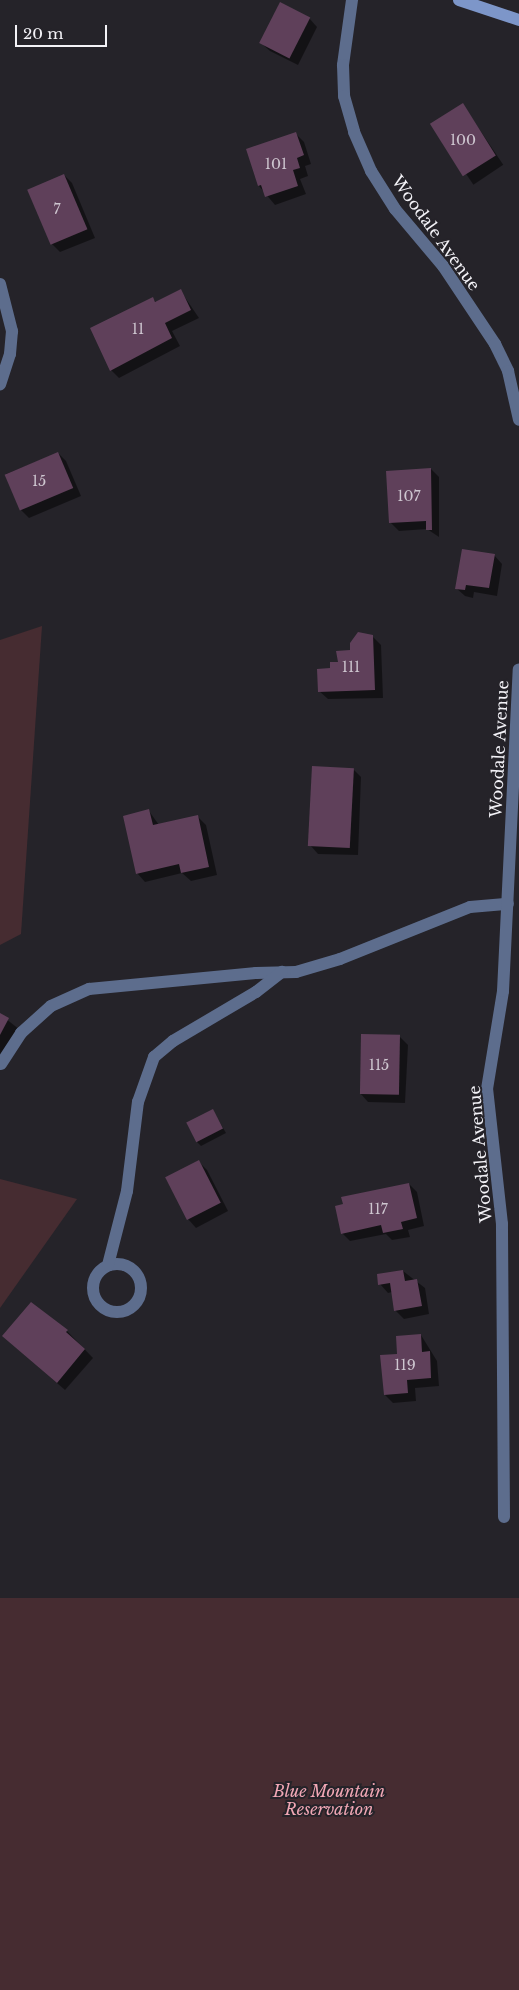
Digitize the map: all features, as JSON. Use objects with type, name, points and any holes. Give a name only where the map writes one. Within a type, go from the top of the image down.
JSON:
[{"type":"street","name":"Woodale Avenue","points":[[352,0],[343,65],[344,96],[354,132],[371,171],[395,209],[443,266],[496,344],[508,371],[519,420]]},
{"type":"street","points":[[459,0],[519,20]]},
{"type":"street","points":[[0,285],[12,331],[10,354],[0,384]]},
{"type":"street","name":"Woodale Avenue","points":[[504,1517],[502,1224],[487,1089],[503,991],[519,669]]},
{"type":"street","points":[[0,1064],[20,1033],[51,1006],[89,989],[296,972],[340,960],[470,908],[508,904]]},
{"type":"street","points":[[108,1265],[127,1191],[138,1102],[154,1057],[173,1041],[256,992],[282,972]]},
{"type":"green space","points":[[42,626],[21,934],[0,945],[0,640]]},
{"type":"green space","points":[[0,1179],[77,1199],[0,1308]]},
{"type":"green space","name":"Blue Mountain Reservation","points":[[0,1598],[519,1598],[519,1990],[0,1990]]},
{"type":"building","points":[[280,2],[310,17],[289,58],[259,43]]},
{"type":"building","points":[[463,103],[496,156],[463,176],[430,124]]},
{"type":"building","points":[[296,132],[304,155],[297,158],[300,168],[293,170],[298,186],[265,197],[261,185],[258,186],[246,149]]},
{"type":"building","points":[[64,174],[87,229],[51,245],[27,190]]},
{"type":"building","points":[[181,289],[191,310],[165,323],[172,338],[110,371],[90,328],[153,297],[155,302]]},
{"type":"building","points":[[58,452],[73,488],[20,511],[5,475]]},
{"type":"building","points":[[431,468],[432,530],[426,530],[426,521],[389,523],[386,471]]},
{"type":"building","points":[[462,549],[495,554],[489,588],[466,585],[465,590],[455,589]]},
{"type":"building","points":[[358,632],[373,635],[375,690],[318,692],[317,669],[330,668],[330,662],[338,662],[336,651],[350,650],[350,643]]},
{"type":"building","points":[[312,766],[354,768],[350,848],[308,846]]},
{"type":"building","points":[[149,809],[153,825],[198,815],[209,867],[181,873],[179,864],[136,874],[123,816]]},
{"type":"building","points":[[0,1013],[9,1018],[0,1035]]},
{"type":"building","points":[[361,1034],[400,1035],[399,1095],[360,1094]]},
{"type":"building","points":[[213,1109],[223,1129],[196,1142],[186,1123]]},
{"type":"building","points":[[199,1160],[221,1203],[187,1220],[165,1177]]},
{"type":"building","points":[[409,1183],[417,1218],[401,1222],[403,1229],[383,1233],[381,1225],[341,1234],[335,1206],[343,1204],[341,1197]]},
{"type":"building","points":[[403,1270],[405,1281],[417,1279],[422,1306],[394,1311],[390,1283],[378,1285],[377,1274]]},
{"type":"building","points":[[31,1302],[68,1330],[66,1332],[85,1349],[57,1383],[2,1336]]},
{"type":"building","points":[[421,1334],[422,1352],[430,1351],[431,1378],[407,1380],[408,1393],[384,1395],[380,1355],[397,1354],[396,1336]]}]
